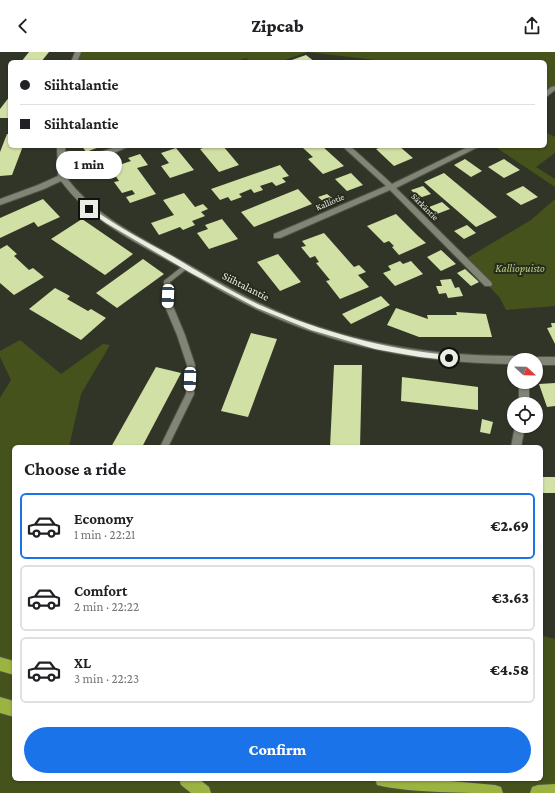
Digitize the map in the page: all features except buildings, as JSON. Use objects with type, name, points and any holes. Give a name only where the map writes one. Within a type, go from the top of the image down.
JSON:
[{"type":"highway","points":[[0,664],[12,667]]},
{"type":"highway","points":[[0,704],[12,708]]},
{"type":"highway","points":[[189,781],[203,793]]},
{"type":"highway","points":[[392,781],[415,786],[495,793]]},
{"type":"highway","points":[[538,793],[555,792]]},
{"type":"street","points":[[61,148],[62,177]]},
{"type":"street","points":[[0,202],[41,187],[62,177],[78,165],[120,148]]},
{"type":"street","name":"Särkäntie","points":[[348,148],[391,187],[488,284]]},
{"type":"street","name":"Kalliotie","points":[[277,236],[391,187],[472,148]]},
{"type":"street","name":"Siihtalantie","points":[[62,177],[73,193],[89,209],[108,222],[259,307],[313,329],[375,347],[420,355],[463,359],[507,360]]},
{"type":"street","points":[[543,360],[555,361]]},
{"type":"street","points":[[516,445],[519,433]]},
{"type":"lane","points":[[165,445],[190,394],[191,365],[181,335],[168,304],[167,281],[186,267]]},
{"type":"green space","points":[[78,52],[307,52],[285,60],[248,60],[246,58],[240,60],[75,60]]},
{"type":"green space","points":[[307,52],[555,52],[555,85],[547,94],[547,60],[376,60]]},
{"type":"green space","points":[[547,133],[555,137],[555,153],[536,167],[555,179],[555,187],[497,148],[547,148]]},
{"type":"green space","name":"Kalliopuisto","points":[[555,199],[555,306],[506,310],[500,298],[464,260],[531,220]]},
{"type":"green space","points":[[20,340],[61,374],[103,344],[110,345],[81,394],[69,445],[12,445],[12,781],[543,781],[543,636],[554,639],[555,637],[555,793],[0,793],[0,398],[11,380],[0,357],[0,351]]},
{"type":"route","points":[[89,209],[108,222],[186,267],[259,307],[313,329],[375,347],[420,355],[449,358]]}]
